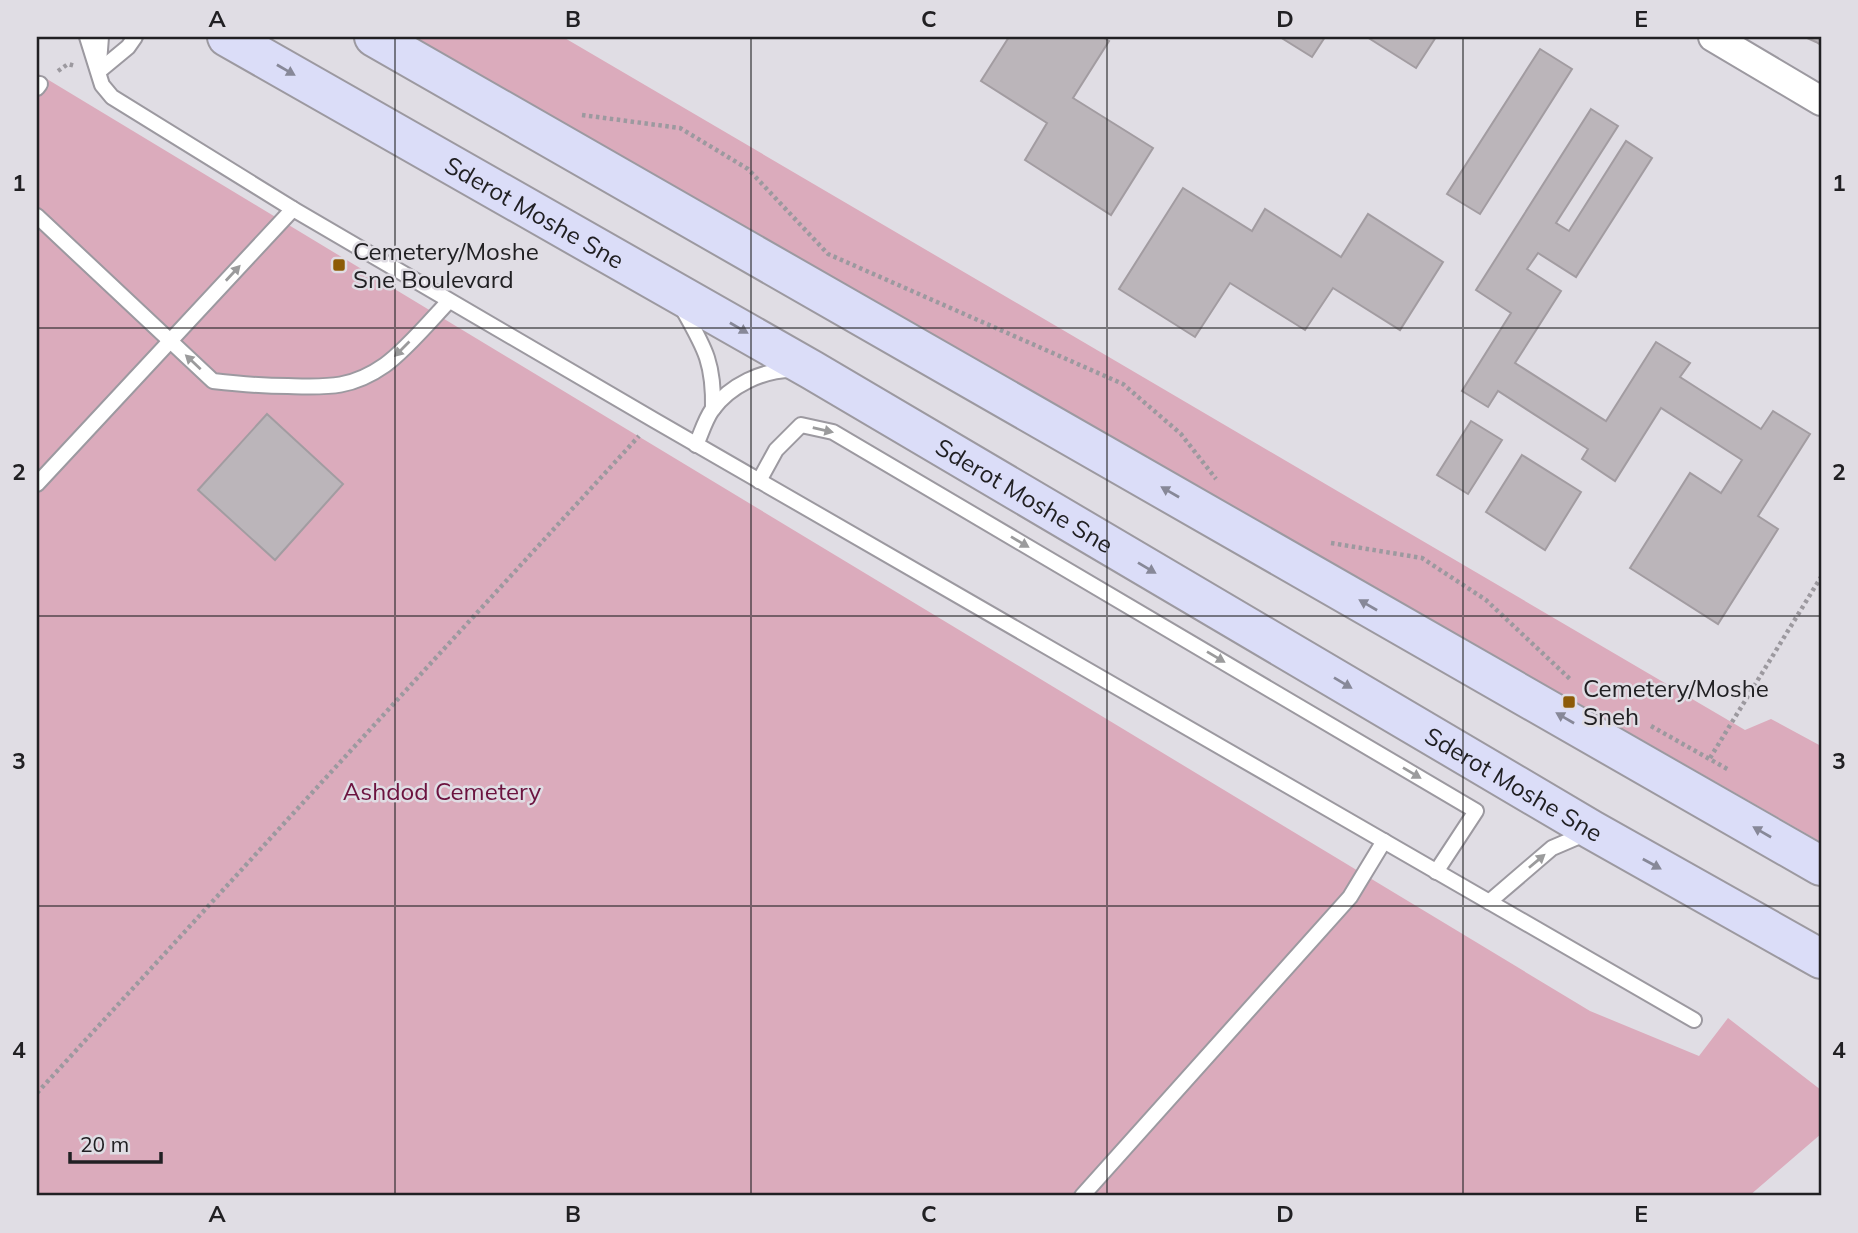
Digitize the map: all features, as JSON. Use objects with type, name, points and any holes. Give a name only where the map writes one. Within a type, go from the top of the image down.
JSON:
[{"type":"main road","name":"Sderot Moshe Sne","points":[[227,37],[812,370],[1592,830],[1821,959]]},
{"type":"main road","points":[[374,37],[1700,774],[1821,866]]},
{"type":"street","points":[[1713,37],[1821,101]]},
{"type":"lane","points":[[87,37],[102,85],[112,97],[293,209],[696,445],[1694,1020]]},
{"type":"lane","points":[[99,71],[101,37]]},
{"type":"lane","points":[[99,71],[128,47],[135,37]]},
{"type":"lane","points":[[37,484],[293,209]]},
{"type":"lane","points":[[37,216],[213,381],[251,386],[313,388],[338,386],[362,378],[386,365],[449,300]]},
{"type":"lane","points":[[671,289],[708,358],[713,380],[713,409]]},
{"type":"lane","points":[[696,445],[713,409],[737,386],[774,370],[812,370]]},
{"type":"lane","points":[[759,481],[776,450],[801,425],[833,432],[1476,811],[1436,872]]},
{"type":"lane","points":[[1489,902],[1552,848],[1592,830]]},
{"type":"lane","points":[[1082,1196],[1350,897],[1384,841]]},
{"type":"path","points":[[39,86],[68,64],[99,71]]},
{"type":"path","points":[[578,114],[680,128],[748,169],[828,254],[1123,384],[1181,435],[1220,484]]},
{"type":"path","points":[[37,1093],[654,420]]},
{"type":"path","points":[[1318,541],[1422,558],[1486,600],[1569,679],[1580,686]]},
{"type":"path","points":[[1700,774],[1821,577]]},
{"type":"path","points":[[1651,725],[1700,774],[1732,772]]},
{"type":"green space","points":[[411,37],[563,37],[1745,730],[1771,719],[1821,746],[1821,842]]},
{"type":"green space","name":"Ashdod Cemetery","points":[[37,73],[1590,1011],[1699,1056],[1728,1018],[1821,1090],[1821,1134],[1749,1196],[37,1196]]},
{"type":"building","points":[[1009,37],[1102,37],[1109,41],[1073,98],[1153,148],[1111,215],[1025,160],[1047,123],[981,81]]},
{"type":"building","points":[[1280,37],[1325,37],[1312,57]]},
{"type":"building","points":[[1367,37],[1436,37],[1416,68]]},
{"type":"building","points":[[1805,37],[1821,37],[1821,45],[1816,42]]},
{"type":"building","points":[[1540,49],[1572,69],[1480,214],[1447,194]]},
{"type":"building","points":[[1591,109],[1618,126],[1556,223],[1569,231],[1626,141],[1652,158],[1576,277],[1538,253],[1527,269],[1561,291],[1515,363],[1606,421],[1656,342],[1690,363],[1680,377],[1761,429],[1773,411],[1810,434],[1758,516],[1778,529],[1718,624],[1630,568],[1690,473],[1721,493],[1742,460],[1661,408],[1615,481],[1582,459],[1588,449],[1498,391],[1488,407],[1462,391],[1511,313],[1476,290]]},
{"type":"building","points":[[1183,188],[1252,231],[1265,209],[1341,257],[1368,214],[1443,262],[1400,330],[1333,288],[1305,330],[1230,283],[1195,337],[1119,289]]},
{"type":"building","points":[[267,414],[343,484],[275,560],[198,490]]},
{"type":"building","points":[[1471,421],[1502,440],[1468,494],[1437,475]]},
{"type":"building","points":[[1522,455],[1581,492],[1545,550],[1486,512]]},
{"type":"place","name":"Cemetery/Moshe Sne Boulevard","points":[[339,265]]},
{"type":"place","name":"Cemetery/Moshe Sneh","points":[[1569,702]]}]
